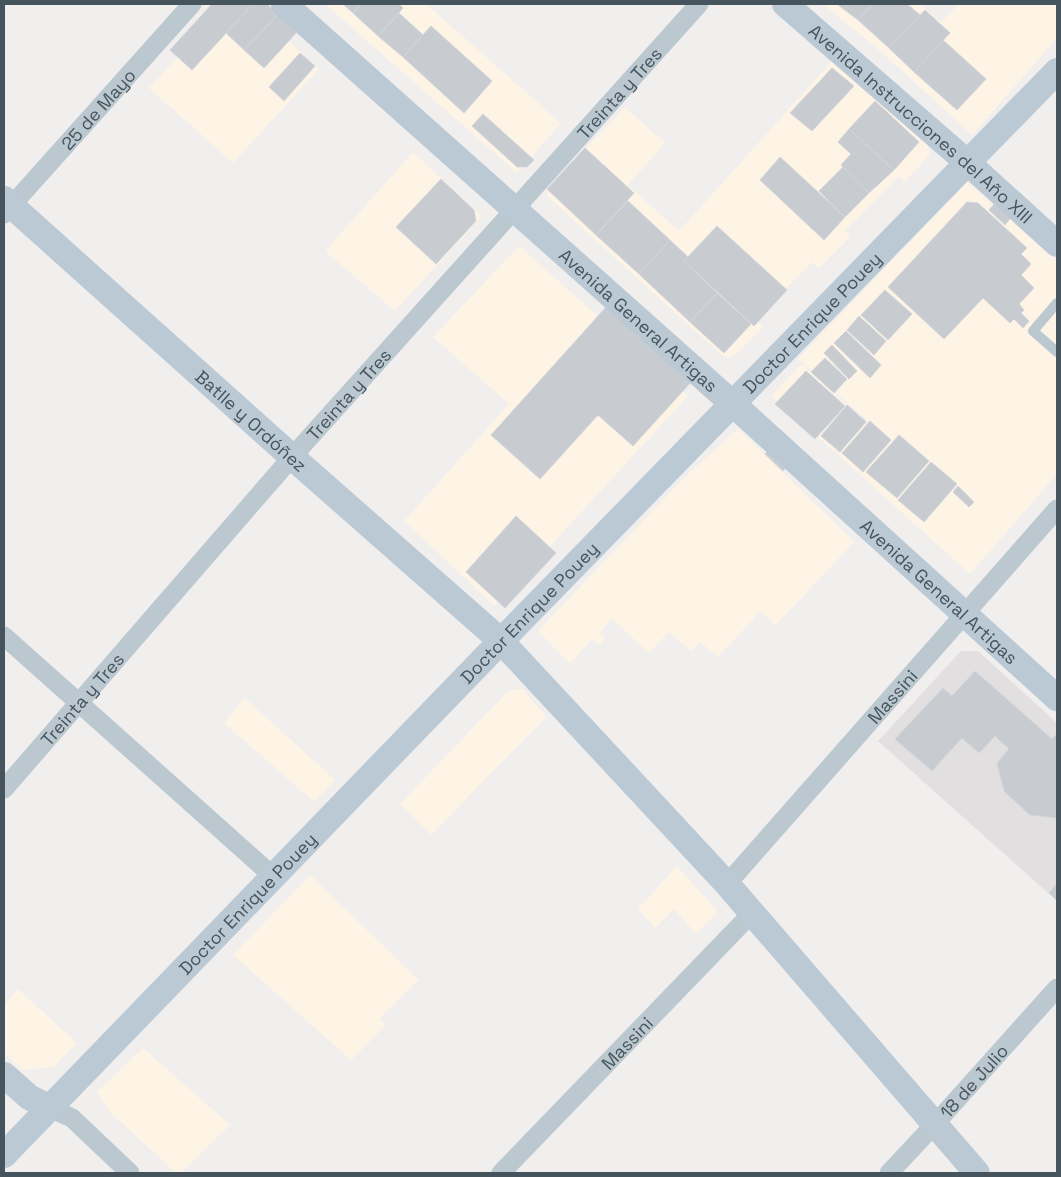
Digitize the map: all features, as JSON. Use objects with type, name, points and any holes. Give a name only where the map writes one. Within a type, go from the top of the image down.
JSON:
[{"type":"street","name":"25 de Mayo","points":[[6,206],[192,4]]},
{"type":"street","name":"Avenida General Artigas","points":[[284,4],[733,404],[1057,698]]},
{"type":"street","name":"Treinta y Tres","points":[[4,789],[292,458],[699,4]]},
{"type":"street","name":"Avenida Instrucciones del Año XIII","points":[[785,4],[968,163],[1057,244]]},
{"type":"street","name":"Doctor Enrique Pouey","points":[[4,1155],[501,641],[1057,72]]},
{"type":"street","name":"Batlle y Ordóñez","points":[[6,206],[501,641],[728,884],[977,1173]]},
{"type":"street","name":"Massini","points":[[728,884],[1057,509]]},
{"type":"street","points":[[4,636],[274,877]]},
{"type":"street","name":"Massini","points":[[501,1173],[752,913]]},
{"type":"street","name":"18 de Julio","points":[[888,1173],[936,1124],[1057,988]]},
{"type":"street","points":[[4,1076],[28,1097],[72,1118],[130,1173]]},
{"type":"lane","points":[[1057,303],[1033,331],[1057,352]]},
{"type":"shaded area","points":[[226,4],[249,4],[319,69],[233,163],[149,88]]},
{"type":"shaded area","points":[[325,4],[426,4],[561,123],[517,173]]},
{"type":"shaded area","points":[[823,4],[920,4],[941,22],[959,4],[1057,4],[1057,38],[972,135],[887,57]]},
{"type":"shaded area","points":[[834,59],[927,140],[930,154],[905,182],[899,176],[845,231],[850,237],[819,268],[812,262],[756,320],[763,327],[735,355],[725,358],[547,196],[547,190],[625,107],[665,143],[628,185],[679,231]]},
{"type":"shaded area","points":[[413,152],[482,216],[395,311],[325,251]]},
{"type":"shaded area","points":[[967,182],[1057,261],[1057,474],[970,574],[837,454],[867,420],[798,359]]},
{"type":"shaded area","points":[[519,246],[688,396],[495,606],[404,521],[509,404],[433,337]]},
{"type":"shaded area","points":[[802,364],[864,420],[836,453],[771,396]]},
{"type":"shaded area","points":[[738,429],[854,542],[776,625],[761,611],[718,657],[700,642],[691,651],[669,632],[649,653],[612,619],[600,632],[605,638],[599,645],[592,639],[570,664],[538,631],[685,477]]},
{"type":"shaded area","points":[[961,651],[978,651],[1057,723],[1057,901],[878,741]]},
{"type":"shaded area","points":[[522,689],[546,717],[431,835],[400,804],[508,691]]},
{"type":"shaded area","points":[[245,698],[335,780],[314,802],[224,723]]},
{"type":"shaded area","points":[[677,866],[718,912],[696,934],[674,909],[655,928],[638,909]]},
{"type":"shaded area","points":[[310,875],[419,980],[379,1019],[386,1025],[351,1060],[233,955]]},
{"type":"shaded area","points":[[18,989],[77,1043],[54,1067],[22,1070],[4,1053],[4,1005]]},
{"type":"shaded area","points":[[143,1048],[230,1125],[181,1173],[176,1173],[109,1111],[97,1092]]},
{"type":"building","points":[[212,4],[253,4],[192,70],[170,50]]},
{"type":"building","points":[[253,4],[267,4],[278,14],[244,50],[226,33]]},
{"type":"building","points":[[343,4],[361,4],[353,13]]},
{"type":"building","points":[[361,4],[399,4],[403,8],[378,36],[353,13]]},
{"type":"building","points":[[837,4],[873,4],[858,20]]},
{"type":"building","points":[[873,4],[907,4],[920,15],[889,48],[858,20]]},
{"type":"building","points":[[925,10],[950,33],[914,72],[889,48]]},
{"type":"building","points":[[399,13],[423,35],[403,57],[378,36]]},
{"type":"building","points":[[278,14],[297,32],[264,68],[244,50]]},
{"type":"building","points":[[431,26],[492,81],[464,113],[403,57]]},
{"type":"building","points":[[943,40],[986,79],[957,110],[914,72]]},
{"type":"building","points":[[300,53],[315,66],[284,101],[269,87]]},
{"type":"building","points":[[832,68],[854,86],[812,131],[790,113]]},
{"type":"building","points":[[875,101],[919,142],[894,170],[849,129]]},
{"type":"building","points":[[483,114],[534,160],[527,167],[517,167],[472,126]]},
{"type":"building","points":[[849,129],[894,170],[869,193],[841,165],[851,154],[838,142]]},
{"type":"building","points":[[585,148],[634,193],[596,235],[547,189]]},
{"type":"building","points":[[780,157],[845,217],[824,240],[760,180]]},
{"type":"building","points":[[843,167],[869,193],[845,217],[819,191]]},
{"type":"building","points":[[441,179],[474,210],[476,221],[436,264],[396,227]]},
{"type":"building","points":[[628,201],[670,240],[639,274],[596,235]]},
{"type":"building","points":[[967,202],[978,203],[1027,248],[1021,254],[1031,264],[1021,275],[1034,288],[1019,304],[1024,310],[1021,313],[1029,321],[1023,328],[1014,319],[1010,323],[983,298],[944,339],[888,287]]},
{"type":"building","points":[[996,202],[1012,216],[1005,225],[989,210]]},
{"type":"building","points":[[717,226],[787,290],[754,326],[684,261]]},
{"type":"building","points":[[670,240],[688,257],[684,261],[717,293],[690,322],[639,274]]},
{"type":"building","points":[[885,290],[912,314],[888,340],[861,315]]},
{"type":"building","points":[[717,293],[751,324],[724,353],[690,322]]},
{"type":"building","points":[[607,306],[691,382],[633,446],[598,415],[540,479],[491,435]]},
{"type":"building","points":[[859,316],[886,341],[874,355],[847,330]]},
{"type":"building","points":[[846,331],[881,365],[870,378],[834,343]]},
{"type":"building","points":[[832,345],[857,371],[849,379],[824,353]]},
{"type":"building","points":[[825,358],[847,379],[834,393],[811,372]]},
{"type":"building","points":[[806,371],[845,406],[815,439],[775,404]]},
{"type":"building","points":[[847,405],[866,422],[840,452],[821,436]]},
{"type":"building","points":[[870,421],[891,440],[863,472],[842,453]]},
{"type":"building","points":[[899,435],[929,461],[897,498],[866,472]]},
{"type":"building","points":[[773,445],[791,462],[783,471],[765,454]]},
{"type":"building","points":[[931,462],[957,484],[924,522],[898,500]]},
{"type":"building","points":[[958,486],[974,502],[969,507],[953,492]]},
{"type":"building","points":[[516,516],[556,553],[505,608],[466,572]]},
{"type":"building","points":[[975,671],[1052,739],[1055,735],[1057,737],[1057,818],[1030,815],[1004,791],[997,763],[1009,749],[995,736],[979,753],[962,738],[932,771],[895,739],[943,688],[952,696]]},
{"type":"building","points":[[1057,883],[1057,901],[1049,893]]}]
